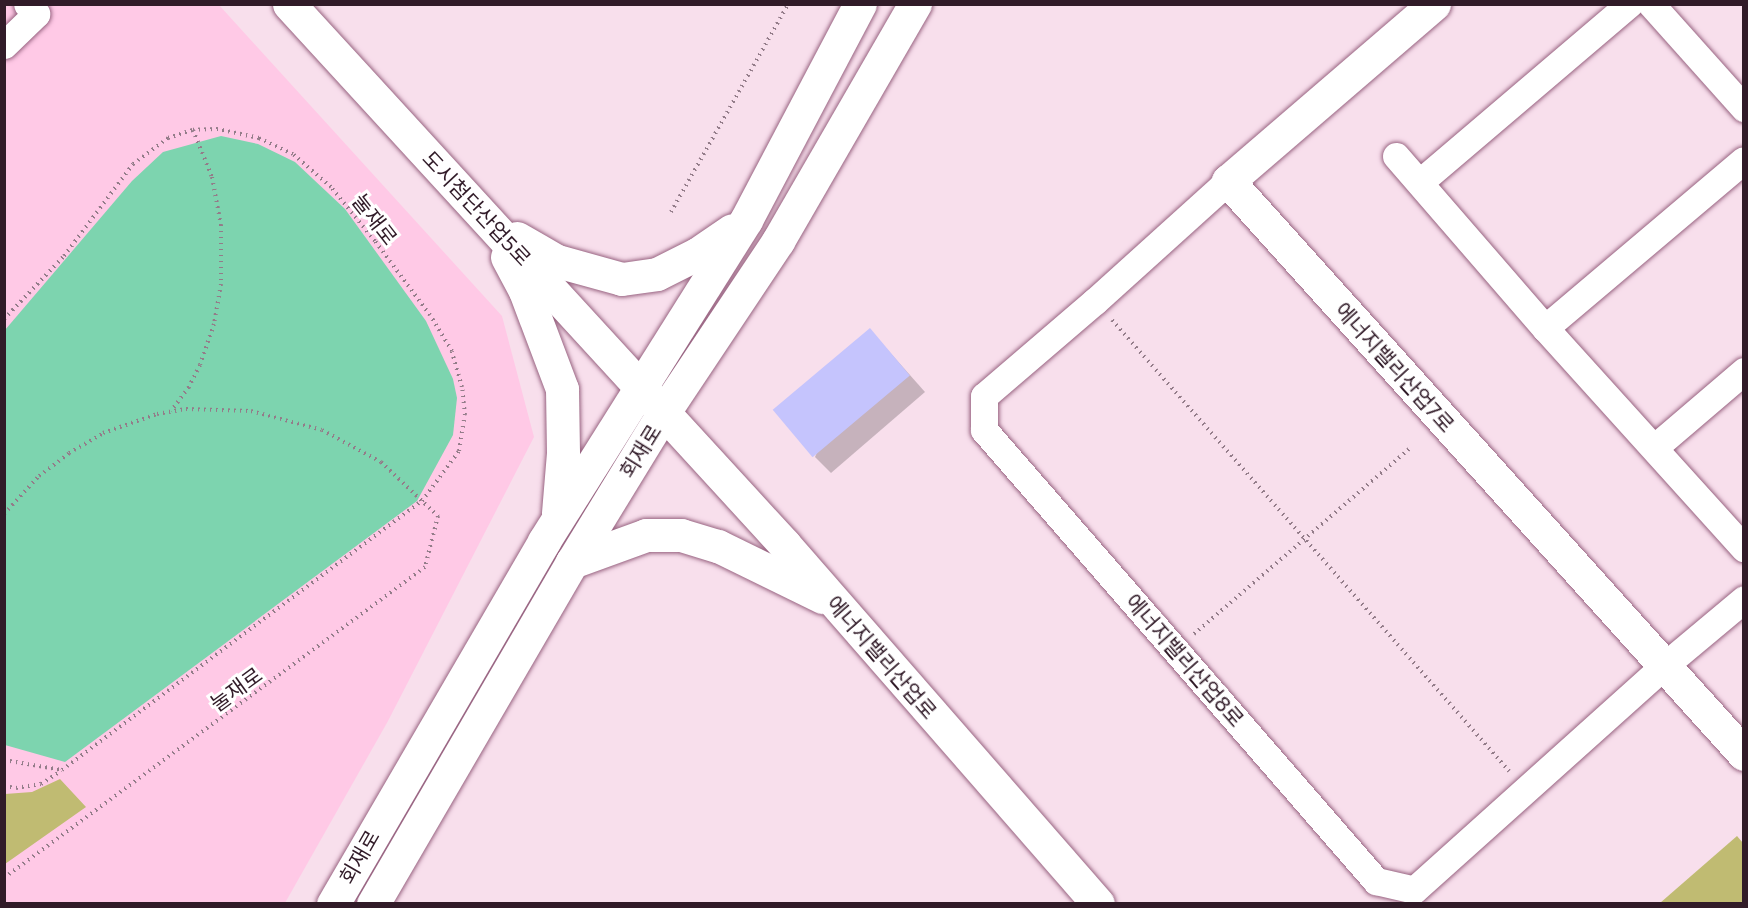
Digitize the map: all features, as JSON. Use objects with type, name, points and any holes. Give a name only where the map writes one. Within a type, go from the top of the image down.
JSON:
[{"type":"main road","name":"도시첨단산업5로","points":[[289,4],[664,412]]},
{"type":"main road","name":"회재로","points":[[333,903],[558,520],[746,220],[860,4]]},
{"type":"main road","name":"회재로","points":[[373,903],[572,562],[664,412],[778,242],[915,4]]},
{"type":"main road","points":[[1228,181],[1434,4]]},
{"type":"main road","name":"에너지밸리산업7로","points":[[1228,181],[1743,754]]},
{"type":"main road","points":[[489,221],[557,261],[622,279],[657,274],[698,254],[746,220]]},
{"type":"main road","points":[[489,221],[525,291],[562,389],[563,453],[558,520]]},
{"type":"main road","name":"에너지밸리산업로","points":[[664,412],[1098,903]]},
{"type":"main road","points":[[572,562],[646,535],[681,535],[718,546],[836,604]]},
{"type":"street","points":[[4,45],[36,14],[27,4]]},
{"type":"street","points":[[1420,182],[1629,4]]},
{"type":"street","points":[[1651,4],[1743,108]]},
{"type":"street","points":[[1396,156],[1545,328],[1655,447],[1743,548]]},
{"type":"street","points":[[1545,328],[1743,160]]},
{"type":"street","name":"에너지밸리산업8로","points":[[1228,181],[1095,301],[984,396],[984,430],[1376,881],[1414,890],[1664,666],[1743,599]]},
{"type":"street","points":[[1655,447],[1743,371]]},
{"type":"path","points":[[671,212],[788,4]]},
{"type":"path","name":"눌재로","points":[[4,319],[64,255],[133,164],[168,138],[193,130],[218,129],[259,138],[293,154],[331,187],[430,315],[452,351],[462,387],[465,415],[459,452],[422,501],[62,770],[41,784],[16,788],[4,786]]},
{"type":"path","points":[[171,412],[189,387],[200,365],[214,324],[221,284],[221,225],[212,177],[193,130]]},
{"type":"path","points":[[1095,301],[1526,790]]},
{"type":"path","name":"눌재로","points":[[4,514],[39,476],[69,453],[103,433],[157,414],[186,410],[251,411],[321,430],[381,462],[438,516],[425,567],[4,878]]},
{"type":"path","points":[[1176,650],[1409,449]]},
{"type":"path","points":[[4,760],[62,770]]},
{"type":"shaded area","points":[[5,5],[219,5],[502,316],[534,437],[388,721],[285,903],[5,904]]},
{"type":"shaded area","points":[[221,136],[258,144],[295,162],[345,209],[426,321],[453,379],[457,398],[453,435],[417,501],[65,762],[5,745],[5,330],[132,181],[163,152]]},
{"type":"shaded area","points":[[60,779],[86,807],[5,864],[5,794],[32,792]]},
{"type":"shaded area","points":[[1737,836],[1743,843],[1743,903],[1660,903]]},
{"type":"building","points":[[870,328],[910,375],[813,457],[773,410]]}]
